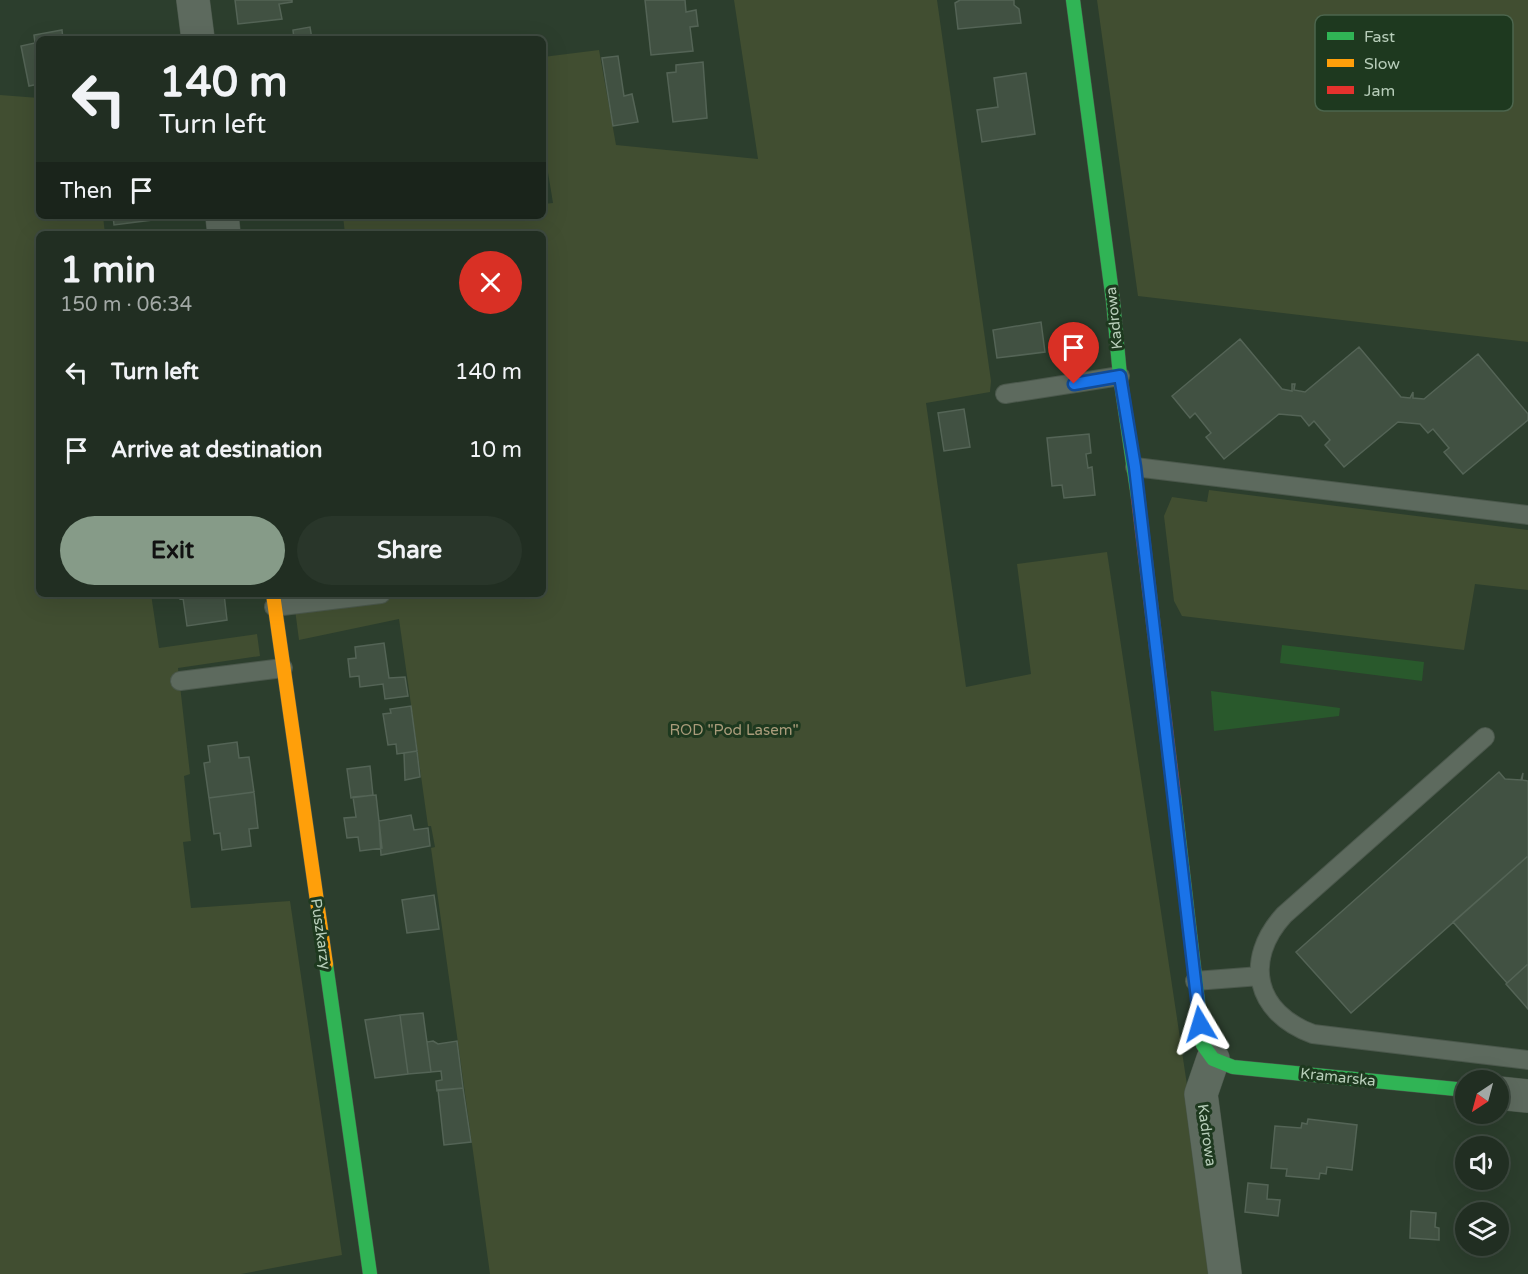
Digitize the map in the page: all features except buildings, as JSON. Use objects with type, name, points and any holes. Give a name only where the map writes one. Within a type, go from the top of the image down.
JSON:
[{"type":"street","points":[[193,0],[198,36]]},
{"type":"street","name":"Kadrowa","points":[[1073,0],[1113,301],[1120,376],[1135,467],[1203,1045],[1213,1059],[1201,1094],[1225,1274]]},
{"type":"street","name":"Puszkarzy","points":[[274,601],[370,1274]]},
{"type":"street","name":"Kramarska","points":[[1213,1059],[1233,1067],[1455,1089]]},
{"type":"street","points":[[1509,1094],[1528,1096]]},
{"type":"lane","points":[[1005,394],[1120,376]]},
{"type":"lane","points":[[1135,467],[1528,515]]},
{"type":"lane","points":[[274,601],[335,597]]},
{"type":"lane","points":[[180,681],[283,668]]},
{"type":"lane","points":[[1485,737],[1284,915],[1265,940],[1261,955],[1260,976],[1263,993],[1274,1009],[1296,1028],[1313,1034],[1528,1060]]},
{"type":"lane","points":[[1195,981],[1260,976]]},
{"type":"green space","name":"ROD \"Pod Lasem\"","points":[[734,0],[937,0],[991,381],[990,392],[926,403],[966,687],[1031,674],[1017,564],[1107,552],[1187,1085],[1220,1274],[490,1274],[431,848],[435,847],[431,826],[428,826],[399,619],[299,640],[293,597],[546,597],[546,231],[345,231],[343,219],[546,219],[546,204],[553,203],[546,160],[546,57],[599,50],[616,145],[758,159]]},
{"type":"green space","points":[[1097,0],[1528,0],[1528,342],[1138,296]]},
{"type":"green space","points":[[0,95],[36,98],[36,219],[103,219],[105,231],[36,231],[36,597],[151,597],[159,648],[257,634],[260,656],[178,668],[190,774],[184,776],[191,841],[183,842],[191,908],[290,901],[342,1255],[241,1274],[0,1274]]},
{"type":"green space","points":[[1209,490],[1528,530],[1528,590],[1475,584],[1464,650],[1182,616],[1174,601],[1164,516],[1172,497],[1207,502]]},
{"type":"shaded area","points":[[1282,645],[1424,662],[1422,681],[1280,663]]},
{"type":"shaded area","points":[[1211,691],[1340,708],[1339,716],[1214,731]]},
{"type":"traffic: fast","points":[[1073,0],[1113,301],[1120,376],[1138,497]]},
{"type":"traffic: fast","points":[[1174,796],[1203,1045],[1213,1059],[1233,1067],[1455,1089]]},
{"type":"traffic: fast","points":[[326,964],[370,1274]]},
{"type":"traffic: slow","points":[[273,597],[326,964]]},
{"type":"traffic: jam","points":[[1138,497],[1174,796]]},
{"type":"route","points":[[1074,384],[1120,376],[1135,467],[1200,1024]]}]
